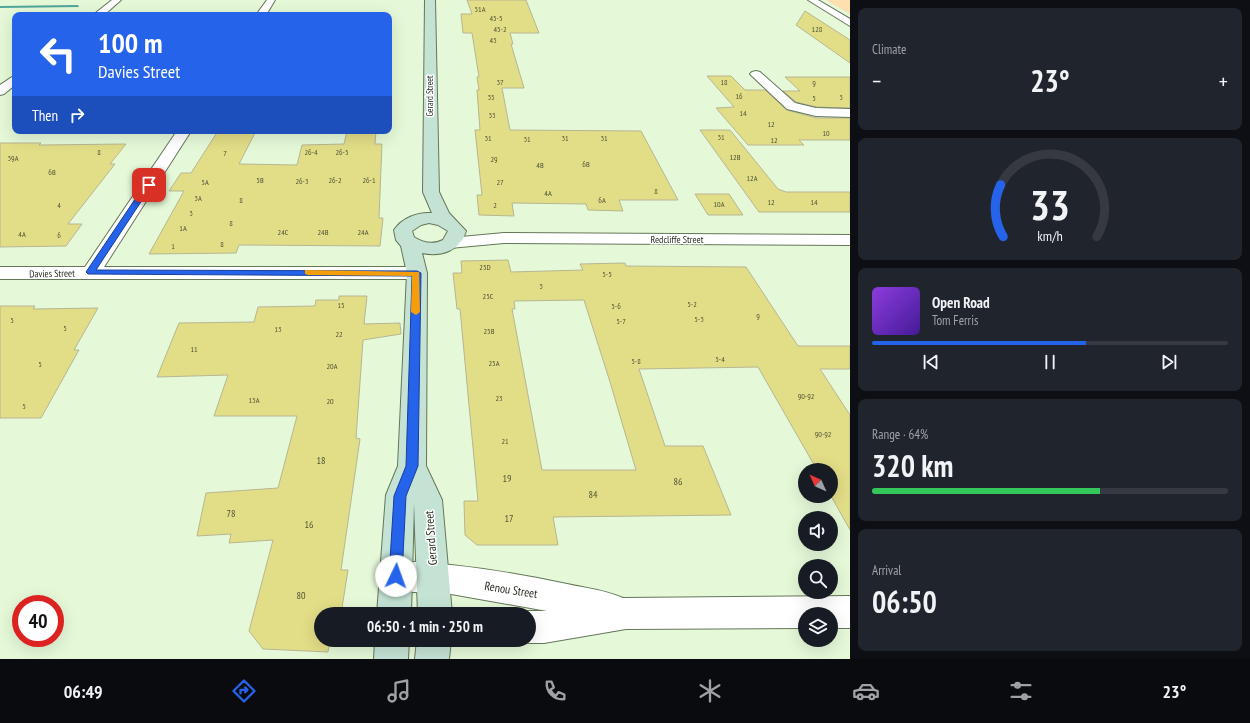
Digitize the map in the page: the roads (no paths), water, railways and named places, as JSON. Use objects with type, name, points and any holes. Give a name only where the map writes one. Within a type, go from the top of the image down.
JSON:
[{"type":"street","points":[[102,12],[117,0]]},
{"type":"street","points":[[263,12],[271,0]]},
{"type":"street","name":"Gerard Street","points":[[430,0],[431,192],[441,214],[447,235]]},
{"type":"street","points":[[812,0],[850,23]]},
{"type":"street","points":[[756,74],[791,106],[816,112],[850,113]]},
{"type":"street","points":[[0,91],[12,81]]},
{"type":"street","points":[[90,272],[182,134]]},
{"type":"street","points":[[412,222],[431,192]]},
{"type":"street","points":[[412,222],[429,218],[447,235]]},
{"type":"street","name":"Gerard Street","points":[[394,607],[400,496],[412,466],[417,273],[410,244],[405,240],[403,230],[412,222]]},
{"type":"street","points":[[410,244],[423,248],[447,235]]},
{"type":"street","points":[[417,273],[447,235]]},
{"type":"street","name":"Redcliffe Street","points":[[447,235],[504,238],[850,240]]},
{"type":"street","name":"Davies Street","points":[[0,273],[417,273]]},
{"type":"street","name":"Gerard Street","points":[[412,466],[428,500],[435,607]]},
{"type":"street","name":"Renou Street","points":[[396,576],[434,577],[552,596],[626,613]]},
{"type":"street","name":"Renou Street","points":[[536,627],[544,627],[626,613],[850,612]]},
{"type":"street","points":[[391,659],[392,647]]},
{"type":"street","points":[[432,659],[433,647]]},
{"type":"waterway","points":[[0,7],[78,6]]}]
